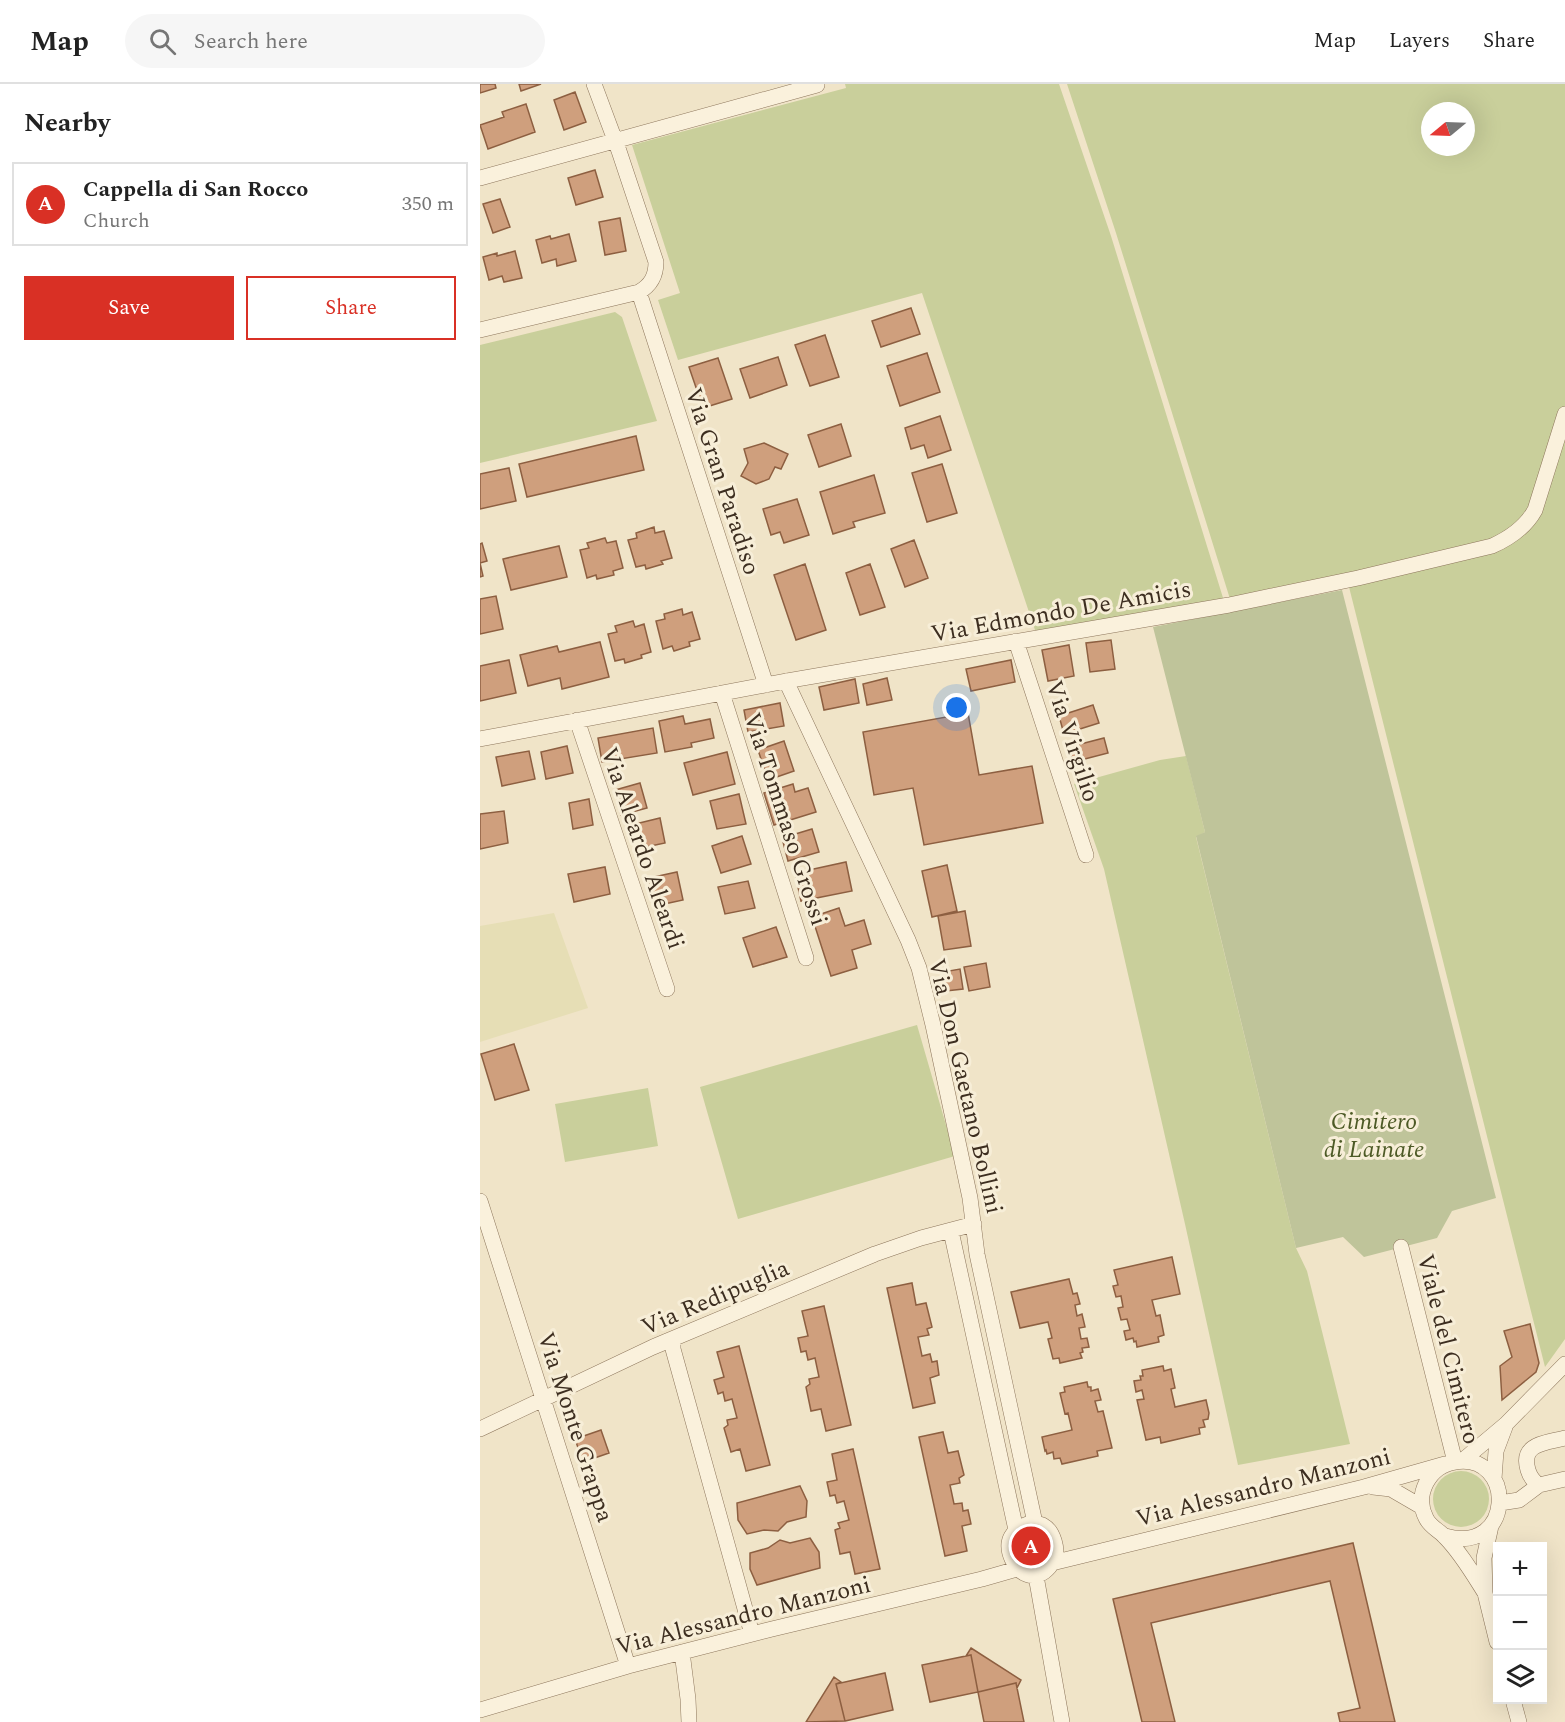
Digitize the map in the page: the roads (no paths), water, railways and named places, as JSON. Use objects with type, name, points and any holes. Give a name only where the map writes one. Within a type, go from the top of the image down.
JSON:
[{"type":"street","points":[[480,330],[639,292],[652,280],[656,271],[656,262],[594,84]]},
{"type":"street","points":[[480,178],[817,86]]},
{"type":"street","name":"Via Gran Paradiso","points":[[639,292],[766,685]]},
{"type":"street","name":"Via Edmondo De Amicis","points":[[480,739],[786,681],[1229,605],[1358,578],[1492,546],[1508,539],[1529,521],[1535,510],[1565,414]]},
{"type":"street","name":"Via Virgilio","points":[[1016,641],[1086,855]]},
{"type":"street","name":"Via Don Gaetano Bollini","points":[[786,681],[919,968],[933,1025],[974,1224],[978,1254],[1035,1523]]},
{"type":"street","name":"Via Tommaso Grossi","points":[[722,693],[806,958]]},
{"type":"street","name":"Via Aleardo Aleardi","points":[[577,720],[667,989]]},
{"type":"street","name":"Via Monte Grappa","points":[[480,1201],[627,1666]]},
{"type":"street","name":"Via Redipuglia","points":[[480,1429],[653,1347],[875,1254],[921,1238],[974,1224]]},
{"type":"street","name":"Via Don Gaetano Bollini","points":[[951,1231],[1016,1530]]},
{"type":"street","name":"Viale del Cimitero","points":[[1401,1247],[1454,1462]]},
{"type":"street","points":[[673,1340],[676,1360],[752,1634]]},
{"type":"street","name":"Via Alessandro Manzoni","points":[[1052,1563],[1454,1462],[1506,1424],[1565,1364]]},
{"type":"street","points":[[1494,1479],[1496,1451],[1506,1424]]},
{"type":"street","points":[[1539,1485],[1532,1480],[1530,1475],[1526,1458],[1528,1453],[1536,1445],[1565,1438]]},
{"type":"street","points":[[1485,1593],[1466,1563],[1444,1536],[1426,1519],[1422,1507],[1422,1493],[1427,1481],[1436,1470],[1454,1462],[1474,1463],[1486,1470],[1494,1479],[1499,1491],[1500,1503],[1497,1516],[1491,1526],[1484,1558],[1485,1593],[1493,1626]]},
{"type":"street","points":[[1500,1503],[1519,1500],[1539,1485],[1565,1479]]},
{"type":"street","points":[[1364,1486],[1391,1489],[1422,1507]]},
{"type":"street","points":[[1035,1523],[1044,1526],[1050,1533],[1056,1554],[1052,1563],[1043,1572],[1036,1576],[1029,1576],[1017,1569],[1010,1556],[1009,1543],[1011,1535],[1016,1530],[1035,1523]]},
{"type":"street","points":[[1444,1536],[1457,1540],[1469,1539],[1481,1534],[1491,1526]]},
{"type":"street","name":"Via Alessandro Manzoni","points":[[1055,1547],[1076,1552],[1091,1552]]},
{"type":"street","name":"Via Alessandro Manzoni","points":[[480,1710],[627,1666],[1017,1569]]},
{"type":"street","points":[[1036,1576],[1062,1722]]},
{"type":"street","points":[[682,1652],[689,1722]]},
{"type":"street","points":[[1514,1704],[1519,1722]]},
{"type":"place","name":"Cappella di San Rocco","points":[[1031,1546]]},
{"type":"park label","name":"Cimitero di Lainate","points":[[1374,1135]]}]
